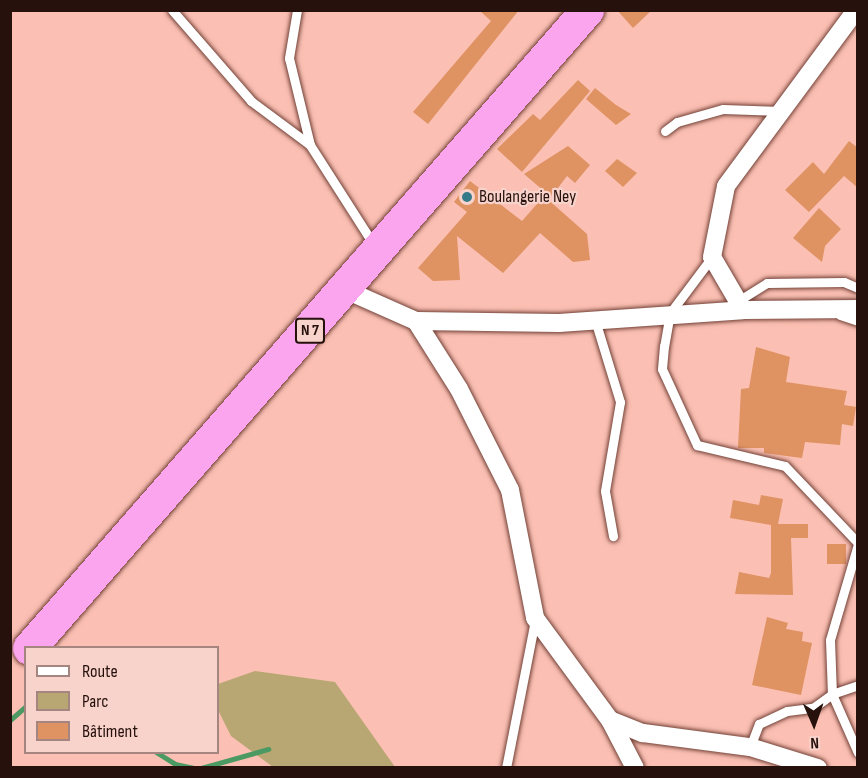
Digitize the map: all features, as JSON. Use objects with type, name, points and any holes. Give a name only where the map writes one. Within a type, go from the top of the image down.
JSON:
[{"type":"highway","name":"N 7","points":[[30,646],[379,253],[587,10]]},
{"type":"highway","name":"N 7","points":[[10,668],[24,652]]},
{"type":"street","points":[[741,305],[712,256],[726,186],[856,10]]},
{"type":"street","points":[[346,290],[416,321],[595,320],[741,305],[829,311],[858,309]]},
{"type":"street","points":[[416,321],[459,389],[510,489],[536,618],[610,720],[635,768]]},
{"type":"street","points":[[610,720],[643,733],[750,747],[818,768]]},
{"type":"lane","points":[[172,10],[251,101],[310,145]]},
{"type":"lane","points":[[297,10],[289,58],[310,145],[379,253]]},
{"type":"lane","points":[[665,131],[677,122],[723,109],[783,111]]},
{"type":"lane","points":[[712,256],[670,314],[662,369],[697,445],[785,466],[858,544],[830,640],[832,694],[858,753]]},
{"type":"lane","points":[[741,305],[767,283],[844,282],[858,288]]},
{"type":"lane","points":[[829,311],[858,321]]},
{"type":"lane","points":[[595,320],[620,402],[605,491],[614,536]]},
{"type":"lane","points":[[506,768],[536,618]]},
{"type":"lane","points":[[750,747],[759,724],[787,711],[813,708],[832,694],[858,686]]},
{"type":"green space","points":[[255,671],[335,682],[395,767],[273,767],[231,736],[219,712],[219,684]]},
{"type":"building","points":[[479,10],[519,10],[428,124],[413,112],[491,21]]},
{"type":"building","points":[[617,10],[652,10],[633,28]]},
{"type":"building","points":[[578,80],[590,91],[522,172],[497,149],[533,114],[540,120]]},
{"type":"building","points":[[595,88],[631,114],[616,125],[586,99]]},
{"type":"building","points":[[849,141],[858,148],[858,188],[844,176],[809,212],[785,190],[813,162],[824,174]]},
{"type":"building","points":[[568,146],[590,165],[575,183],[567,176],[551,197],[524,174]]},
{"type":"building","points":[[617,159],[637,173],[623,187],[605,171]]},
{"type":"building","points":[[470,181],[522,221],[544,196],[587,234],[590,260],[573,262],[540,233],[503,273],[457,236],[460,280],[433,281],[418,268],[467,212],[454,202]]},
{"type":"building","points":[[819,208],[841,229],[825,246],[822,262],[793,238]]},
{"type":"building","points":[[756,347],[790,357],[786,382],[847,391],[844,405],[856,407],[853,426],[842,424],[840,445],[805,442],[802,458],[764,453],[764,448],[738,448],[741,389],[749,388]]},
{"type":"building","points":[[761,495],[783,499],[778,524],[808,524],[808,538],[791,538],[793,595],[735,594],[739,572],[769,578],[771,573],[771,525],[730,518],[733,500],[759,505]]},
{"type":"building","points":[[827,544],[846,544],[846,564],[827,564]]},
{"type":"building","points":[[767,617],[788,623],[786,629],[803,632],[802,641],[812,643],[801,695],[752,685]]},
{"type":"waterway","points":[[10,720],[24,708]]},
{"type":"waterway","points":[[201,768],[268,749]]},
{"type":"waterway","points":[[159,754],[175,764],[194,768]]},
{"type":"place","name":"Boulangerie Ney","points":[[467,197]]}]
